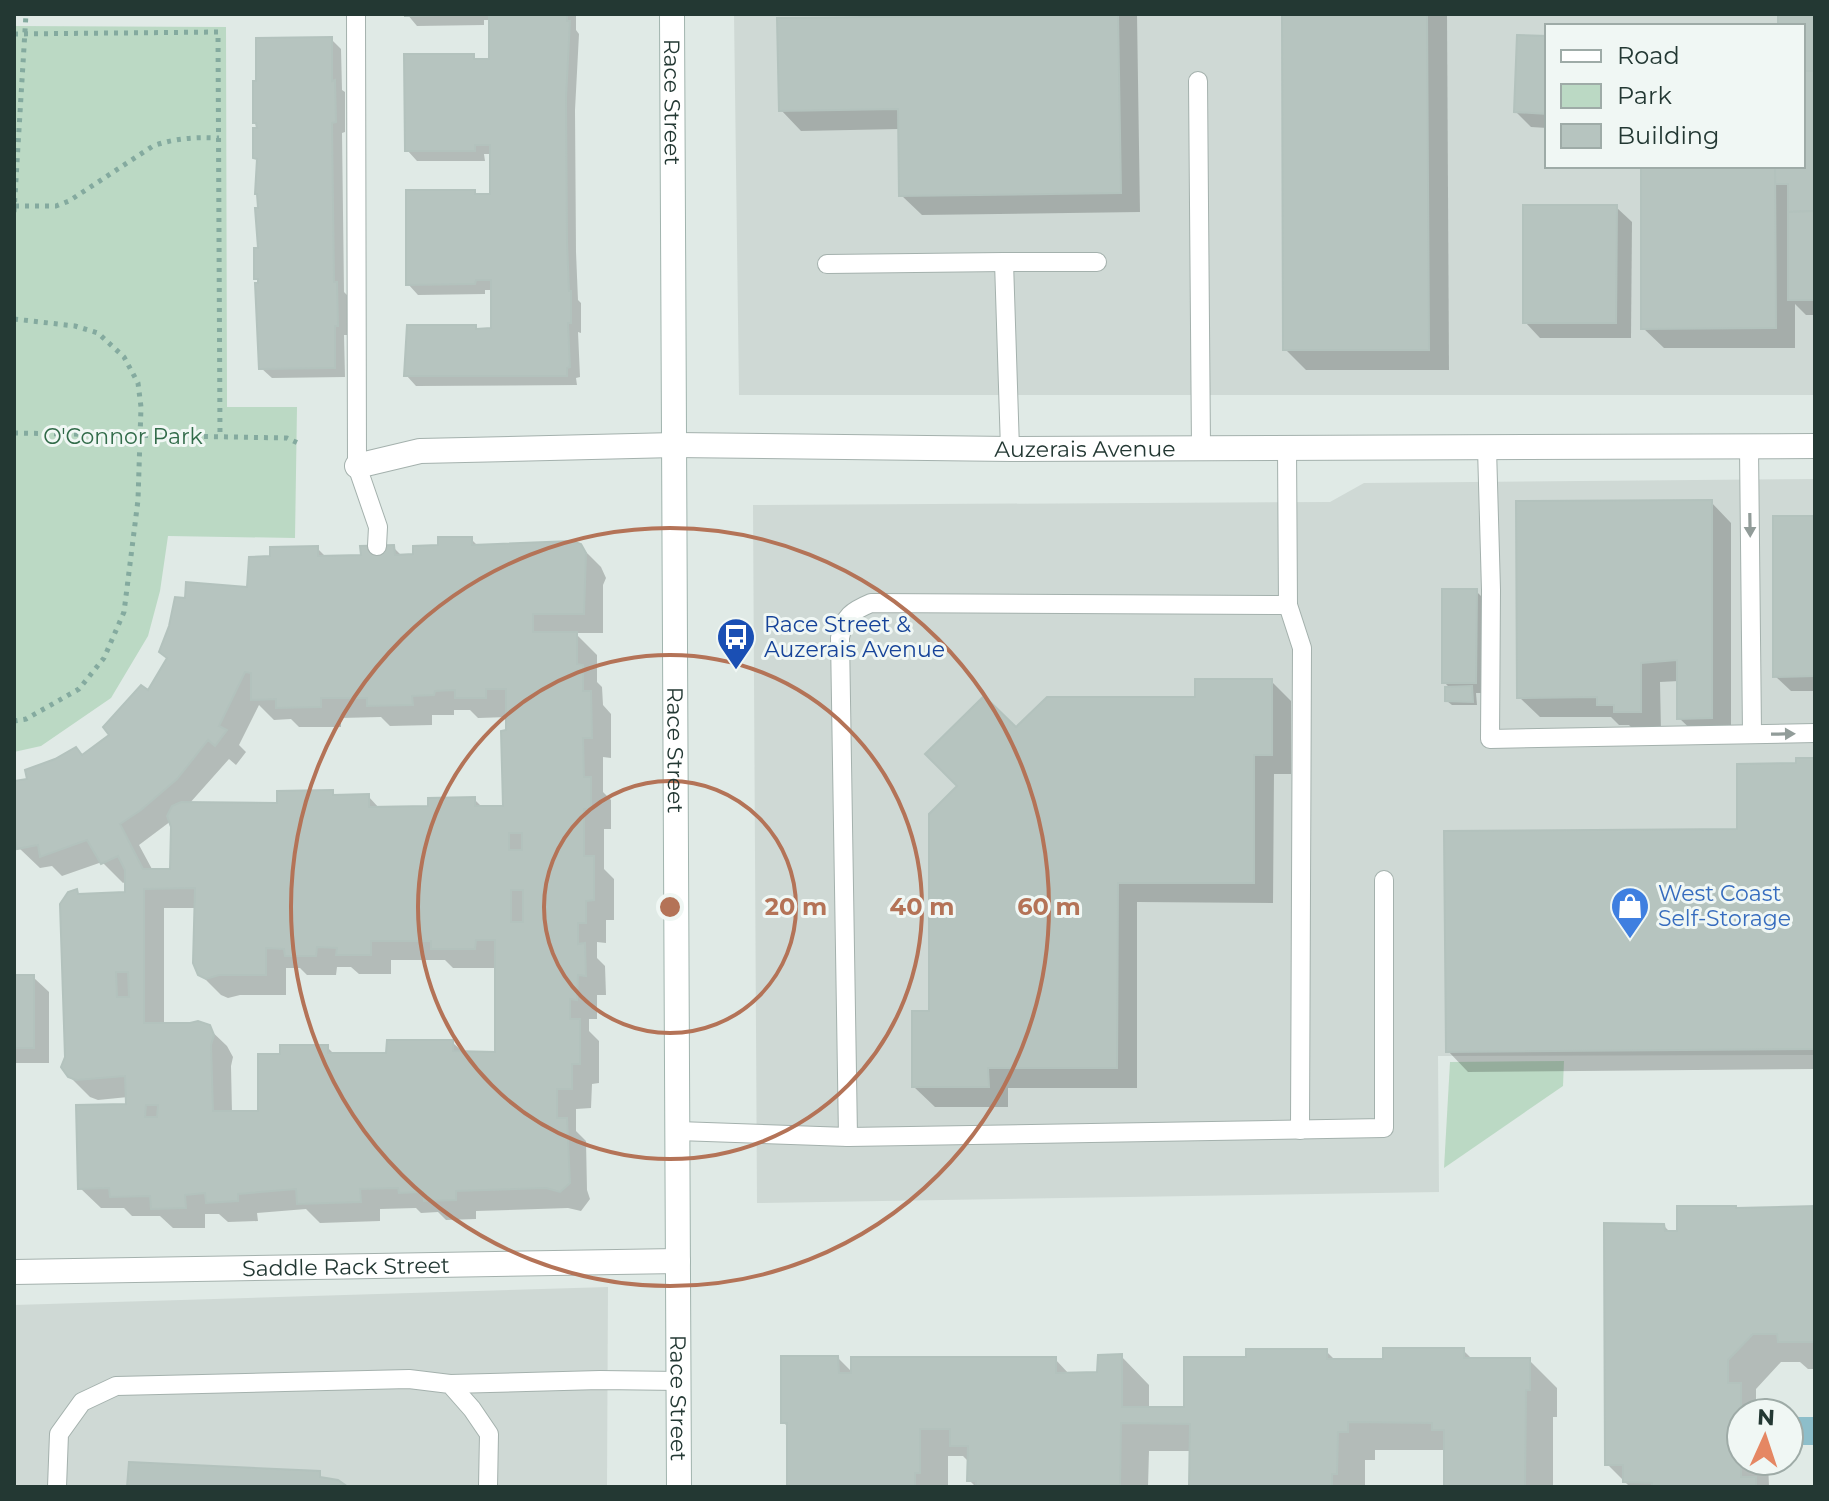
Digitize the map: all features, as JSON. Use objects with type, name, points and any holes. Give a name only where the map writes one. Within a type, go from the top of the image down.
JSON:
[{"type":"street","name":"Race Street","points":[[672,14],[679,1487]]},
{"type":"street","name":"Auzerais Avenue","points":[[357,466],[420,451],[675,445],[1010,449],[1815,446]]},
{"type":"street","name":"Saddle Rack Street","points":[[14,1272],[678,1261]]},
{"type":"lane","points":[[356,14],[357,466],[378,527],[377,546]]},
{"type":"lane","points":[[1198,81],[1201,448]]},
{"type":"lane","points":[[1004,262],[1010,449]]},
{"type":"lane","points":[[827,264],[1097,262]]},
{"type":"lane","points":[[1749,447],[1752,734]]},
{"type":"lane","points":[[1287,448],[1288,605],[1302,648],[1300,1130]]},
{"type":"lane","points":[[1487,448],[1491,590],[1490,739],[1815,733]]},
{"type":"lane","points":[[848,1137],[840,638],[850,612],[871,603],[1288,605]]},
{"type":"lane","points":[[678,1131],[848,1137],[1384,1128],[1384,880]]},
{"type":"lane","points":[[57,1487],[59,1434],[82,1402],[116,1386],[409,1379],[450,1384],[680,1381]]},
{"type":"lane","points":[[450,1384],[489,1434],[488,1487]]},
{"type":"path","points":[[26,14],[14,209],[56,206],[69,201],[153,146],[183,137],[219,138]]},
{"type":"path","points":[[14,34],[218,32],[220,437]]},
{"type":"path","points":[[14,69],[22,69]]},
{"type":"path","points":[[14,319],[63,324],[98,333],[124,357],[138,383],[141,407],[138,500],[124,612],[104,658],[79,689],[26,719],[14,721]]},
{"type":"path","points":[[14,433],[287,438],[300,444]]},
{"type":"shaded area","points":[[734,14],[1815,14],[1815,395],[739,395]]},
{"type":"shaded area","points":[[1815,479],[1815,1055],[1438,1056],[1439,1192],[757,1203],[753,505],[1330,502],[1364,483]]},
{"type":"shaded area","points":[[608,1287],[607,1487],[14,1487],[14,1305]]},
{"type":"green space","name":"O'Connor Park","points":[[14,26],[226,27],[227,407],[297,407],[295,538],[168,536],[160,591],[148,636],[111,698],[41,746],[14,752]]},
{"type":"green space","points":[[1564,1061],[1563,1086],[1444,1168],[1450,1062]]},
{"type":"water","points":[[1805,1417],[1815,1417],[1815,1445],[1805,1445]]},
{"type":"building","points":[[405,14],[474,14],[405,16]]},
{"type":"building","points":[[489,14],[567,14],[567,21],[570,21],[566,98],[570,367],[567,368],[567,376],[404,376],[407,325],[476,325],[476,329],[491,328],[491,280],[476,280],[475,284],[406,285],[406,190],[475,190],[475,194],[490,194],[490,145],[475,145],[475,151],[405,151],[404,54],[474,54],[474,59],[489,59]]},
{"type":"building","points":[[859,14],[1007,14],[859,16]]},
{"type":"building","points":[[1118,14],[1121,193],[899,196],[898,109],[779,111],[777,18]]},
{"type":"building","points":[[1282,14],[1427,14],[1429,350],[1283,350]]},
{"type":"building","points":[[1778,14],[1815,14],[1815,71],[1805,71],[1805,24],[1778,24]]},
{"type":"building","points":[[1517,35],[1545,36],[1545,114],[1514,112]]},
{"type":"building","points":[[332,37],[336,122],[332,123],[334,282],[337,282],[338,326],[335,326],[335,368],[259,369],[255,283],[258,279],[254,279],[254,248],[258,248],[255,208],[258,208],[255,194],[257,159],[253,158],[253,128],[257,128],[253,123],[256,38]]},
{"type":"building","points":[[1805,71],[1815,71],[1815,211],[1788,212],[1788,184],[1775,184],[1775,168],[1805,168]]},
{"type":"building","points":[[1641,168],[1775,168],[1776,328],[1641,329]]},
{"type":"building","points":[[1523,205],[1617,205],[1616,323],[1523,323]]},
{"type":"building","points":[[1815,211],[1815,300],[1788,300],[1788,212]]},
{"type":"building","points":[[1712,500],[1712,718],[1677,719],[1677,660],[1641,663],[1641,712],[1614,712],[1614,705],[1597,705],[1597,697],[1517,698],[1516,501]]},
{"type":"building","points":[[1773,516],[1815,516],[1815,676],[1773,677]]},
{"type":"building","points":[[438,537],[472,537],[472,545],[572,541],[581,544],[586,553],[584,614],[533,614],[533,632],[577,632],[577,664],[583,665],[583,691],[591,691],[592,738],[583,738],[584,777],[591,777],[591,809],[584,809],[584,856],[594,856],[594,900],[586,901],[586,923],[578,923],[578,944],[585,943],[586,976],[578,975],[577,1000],[570,999],[570,1019],[580,1019],[580,1064],[572,1064],[572,1089],[557,1089],[557,1118],[567,1118],[570,1183],[560,1192],[546,1188],[456,1191],[456,1200],[424,1201],[423,1192],[399,1193],[398,1188],[360,1189],[361,1202],[297,1204],[296,1189],[238,1194],[238,1201],[206,1203],[205,1193],[185,1195],[186,1208],[151,1209],[150,1196],[110,1197],[109,1188],[78,1189],[76,1105],[126,1104],[125,1076],[76,1080],[68,1077],[61,1067],[65,1057],[60,904],[68,892],[77,889],[78,894],[125,892],[125,870],[118,856],[101,864],[87,840],[40,857],[38,845],[17,849],[14,781],[27,779],[25,770],[76,747],[82,755],[109,735],[103,727],[141,685],[148,690],[167,658],[159,652],[175,597],[185,598],[186,582],[247,587],[249,557],[270,556],[270,547],[318,546],[318,556],[361,555],[360,546],[394,545],[395,555],[413,554],[413,546],[438,545]],"holes":[[[245,672],[251,673],[251,700],[276,699],[276,708],[321,707],[321,698],[367,698],[367,706],[413,705],[412,696],[434,695],[435,691],[455,690],[455,698],[486,698],[486,689],[506,689],[506,730],[501,731],[503,806],[475,806],[475,797],[428,798],[428,806],[369,807],[369,794],[333,795],[333,790],[277,791],[277,803],[181,802],[172,806],[167,816],[171,827],[170,869],[143,869],[120,824],[177,779],[208,740],[215,746],[227,730],[219,726]],[[509,833],[522,833],[522,850],[509,850]],[[195,888],[193,963],[198,975],[206,979],[219,975],[266,975],[266,948],[284,949],[285,956],[316,956],[317,947],[337,948],[336,955],[371,955],[371,941],[431,941],[431,949],[475,949],[476,940],[495,940],[495,1052],[453,1051],[453,1040],[387,1040],[386,1053],[328,1053],[328,1045],[280,1045],[280,1054],[258,1054],[258,1111],[213,1111],[211,1045],[214,1035],[210,1025],[198,1021],[144,1023],[144,889]],[[511,890],[523,890],[523,922],[511,922]],[[116,972],[128,972],[129,997],[117,997]],[[146,1105],[158,1105],[157,1117],[145,1117]]]},
{"type":"building","points":[[1442,589],[1477,589],[1476,683],[1442,683]]},
{"type":"building","points":[[1195,679],[1272,679],[1272,755],[1254,755],[1254,883],[1118,883],[1117,1068],[988,1068],[989,1087],[912,1087],[912,1011],[929,1011],[929,814],[957,786],[925,754],[984,696],[1016,727],[1047,697],[1195,697]]},
{"type":"building","points":[[1472,686],[1473,702],[1445,701],[1445,687]]},
{"type":"building","name":"West Coast Self-Storage","points":[[1796,758],[1815,758],[1815,1049],[1446,1052],[1444,831],[1737,829],[1737,764],[1796,763]]},
{"type":"building","points":[[14,975],[34,975],[34,1048],[14,1048]]},
{"type":"building","points":[[1677,1206],[1815,1206],[1815,1342],[1778,1342],[1777,1334],[1753,1334],[1728,1360],[1728,1383],[1741,1383],[1741,1397],[1725,1397],[1725,1477],[1756,1477],[1756,1487],[1652,1487],[1652,1483],[1623,1482],[1623,1465],[1605,1465],[1604,1223],[1664,1224],[1665,1231],[1677,1231]]},
{"type":"building","points":[[1383,1348],[1464,1348],[1464,1358],[1530,1358],[1530,1390],[1526,1390],[1525,1487],[1444,1487],[1444,1430],[1432,1430],[1432,1423],[1348,1422],[1348,1432],[1338,1432],[1337,1474],[1332,1474],[1332,1487],[1189,1487],[1190,1424],[1121,1423],[1120,1485],[976,1487],[976,1481],[967,1481],[968,1446],[950,1446],[950,1429],[920,1429],[920,1473],[915,1473],[915,1487],[787,1487],[787,1423],[781,1423],[781,1356],[838,1356],[839,1373],[851,1373],[851,1357],[1056,1357],[1056,1373],[1097,1372],[1098,1355],[1122,1354],[1122,1407],[1184,1407],[1184,1357],[1246,1357],[1246,1349],[1327,1349],[1327,1359],[1383,1359]]},
{"type":"building","points":[[129,1462],[320,1471],[320,1477],[338,1480],[348,1487],[127,1487]]},
{"type":"place","name":"Race Street & Auzerais Avenue","points":[[736,671]]},
{"type":"place","name":"West Coast Self-Storage","points":[[1630,940]]}]
